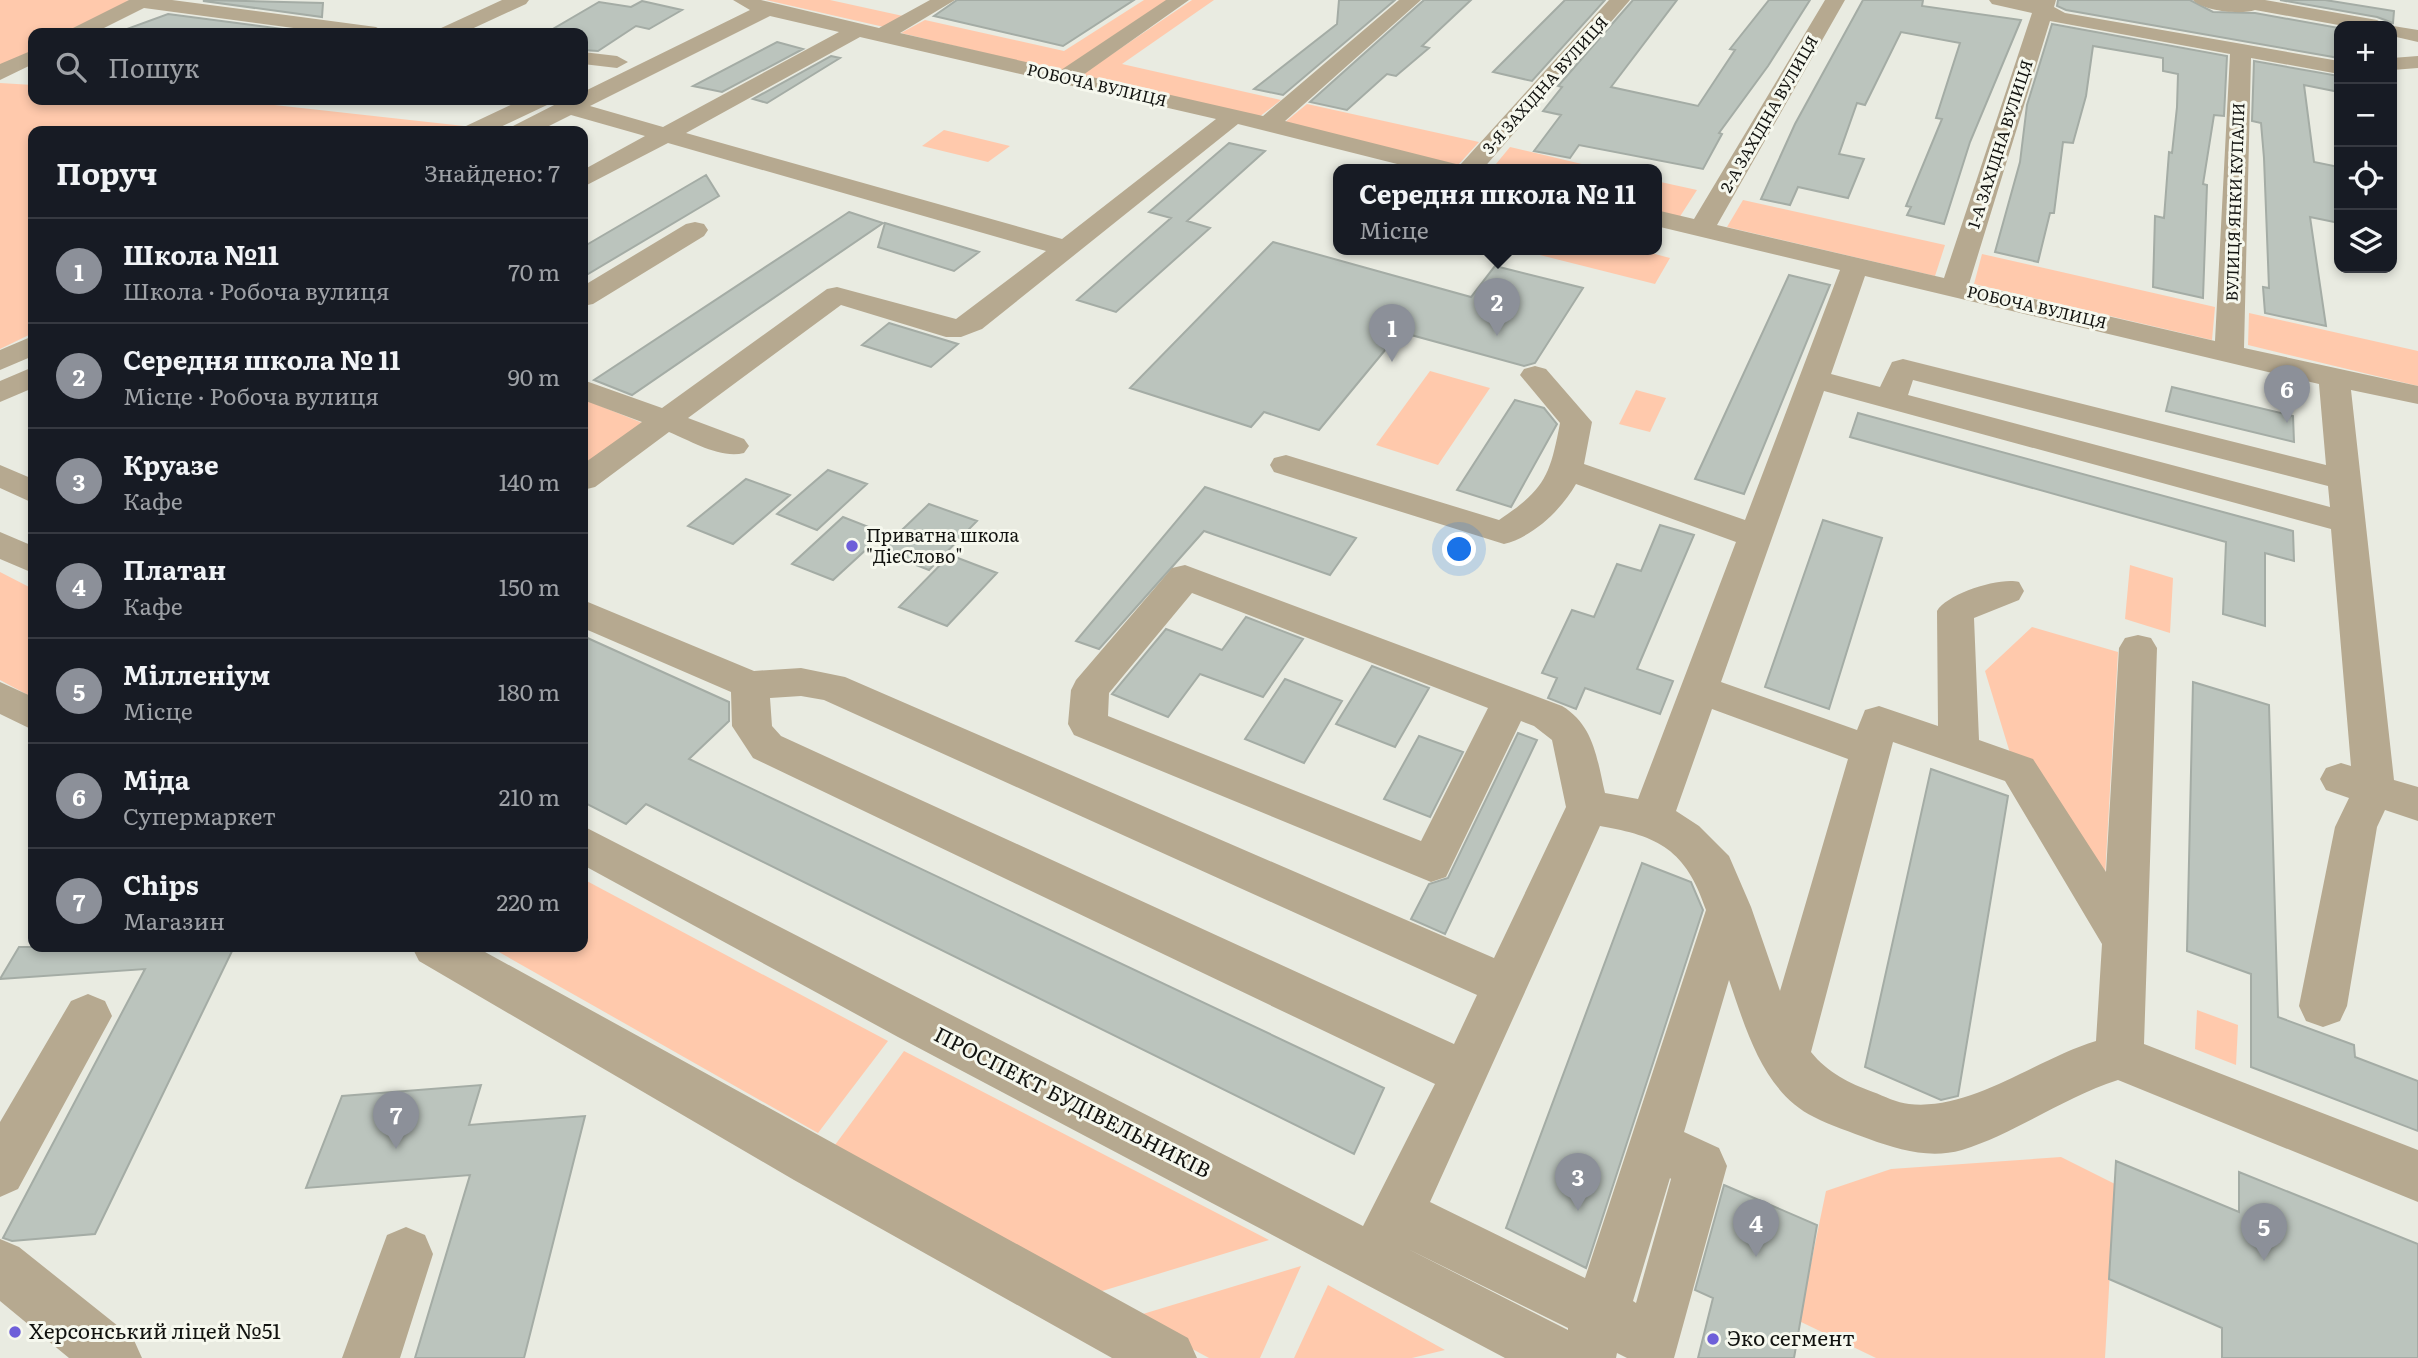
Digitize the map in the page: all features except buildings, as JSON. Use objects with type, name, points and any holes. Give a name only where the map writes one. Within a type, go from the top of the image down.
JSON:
[{"type":"street","points":[[457,28],[519,0]]},
{"type":"street","points":[[588,76],[743,0]]},
{"type":"street","name":"РОБОЧА ВУЛИЦЯ","points":[[743,0],[869,36],[1065,77],[1227,121],[1268,124],[1427,164]]},
{"type":"street","points":[[588,177],[666,135],[945,0]]},
{"type":"street","points":[[1065,77],[1179,0]]},
{"type":"street","points":[[1268,124],[1411,0]]},
{"type":"street","name":"3-Я ЗАХІДНА ВУЛИЦЯ","points":[[1474,164],[1620,0]]},
{"type":"street","name":"2-А ЗАХІДНА ВУЛИЦЯ","points":[[1702,228],[1835,0]]},
{"type":"street","points":[[1999,0],[2045,4],[2059,18],[2334,66]]},
{"type":"street","points":[[2203,0],[2253,4],[2349,21]]},
{"type":"street","points":[[88,28],[143,1],[330,28]]},
{"type":"street","name":"1-А ЗАХІДНА ВУЛИЦЯ","points":[[1954,288],[2045,4]]},
{"type":"street","points":[[284,23],[321,6]]},
{"type":"street","points":[[588,97],[768,9]]},
{"type":"street","points":[[2397,31],[2418,36]]},
{"type":"street","points":[[2298,34],[2334,47]]},
{"type":"street","points":[[869,36],[1227,121]]},
{"type":"street","name":"ВУЛИЦЯ ЯНКИ КУПАЛИ","points":[[2229,353],[2241,51]]},
{"type":"street","points":[[0,73],[28,59]]},
{"type":"street","points":[[588,59],[617,62]]},
{"type":"street","points":[[2397,59],[2418,62]]},
{"type":"street","points":[[2397,64],[2418,62]]},
{"type":"street","points":[[484,126],[529,105]]},
{"type":"street","points":[[531,126],[572,105]]},
{"type":"street","points":[[568,107],[1067,249]]},
{"type":"street","points":[[588,476],[837,295],[946,328],[961,328],[972,323],[1227,121]]},
{"type":"street","points":[[1077,206],[1109,215]]},
{"type":"street","name":"РОБОЧА ВУЛИЦЯ","points":[[1662,219],[2334,378],[2418,395]]},
{"type":"street","points":[[588,295],[695,230]]},
{"type":"street","points":[[1652,818],[1856,264]]},
{"type":"street","points":[[0,361],[28,347]]},
{"type":"street","points":[[1890,400],[1903,368],[2345,480]]},
{"type":"street","points":[[1286,465],[1504,533],[1546,505],[1568,471],[1576,422],[1535,375]]},
{"type":"street","points":[[2323,1006],[2356,827],[2357,785],[2349,523],[2334,378]]},
{"type":"street","points":[[0,393],[28,379]]},
{"type":"street","points":[[1814,379],[2349,523]]},
{"type":"street","points":[[588,390],[733,446]]},
{"type":"street","points":[[1568,471],[1756,537]]},
{"type":"street","points":[[0,475],[28,489]]},
{"type":"street","points":[[0,544],[28,558]]},
{"type":"street","points":[[1511,701],[1430,864],[1088,724],[1090,690],[1185,576],[1511,701],[1564,726],[1572,739],[1587,807],[1385,1237],[1594,1336],[1653,1341],[1700,1166],[1655,1145],[1729,907]]},
{"type":"street","points":[[1959,749],[1955,611],[2006,591]]},
{"type":"street","points":[[588,615],[751,685],[801,682],[831,687],[1505,985]]},
{"type":"street","points":[[2119,1057],[2138,648]]},
{"type":"street","points":[[751,685],[750,720],[753,734],[767,747],[1464,1073]]},
{"type":"street","points":[[1700,689],[1870,751]]},
{"type":"street","points":[[0,696],[28,712]]},
{"type":"street","points":[[1785,1058],[1879,721],[2019,770],[2125,941]]},
{"type":"street","points":[[2357,785],[2418,804]]},
{"type":"street","points":[[1587,807],[1652,818],[1684,838],[1714,869],[1768,1023],[1785,1058],[1803,1080],[1830,1100],[1908,1129],[1959,1126],[2077,1070],[2119,1057],[2418,1176]]},
{"type":"street","name":"ПРОСПЕКТ БУДІВЕЛЬНИКІВ","points":[[588,846],[1385,1237],[1563,1358]]},
{"type":"street","points":[[444,952],[812,1162],[1168,1358]]},
{"type":"street","points":[[0,1171],[88,1016]]},
{"type":"street","points":[[371,1358],[406,1254]]},
{"type":"street","points":[[0,1266],[113,1358]]},
{"type":"shaded area","points":[[0,0],[135,1],[81,28],[28,28],[28,55],[0,69]]},
{"type":"shaded area","points":[[766,0],[830,0],[903,16],[884,27]]},
{"type":"shaded area","points":[[1144,0],[1170,0],[1068,69],[1055,70],[901,33],[925,20],[1064,51]]},
{"type":"shaded area","points":[[1192,0],[1214,0],[1122,64],[1281,100],[1259,117],[1081,75]]},
{"type":"shaded area","points":[[0,83],[28,85],[28,105],[273,105],[464,126],[28,126],[28,335],[0,349]]},
{"type":"shaded area","points":[[1307,104],[1479,142],[1459,164],[1454,164],[1284,123]]},
{"type":"shaded area","points":[[944,130],[1010,146],[988,162],[922,146]]},
{"type":"shaded area","points":[[1510,147],[1582,164],[1496,164]]},
{"type":"shaded area","points":[[1662,182],[1697,190],[1679,218],[1662,214]]},
{"type":"shaded area","points":[[1743,200],[1945,245],[1935,276],[1727,227]]},
{"type":"shaded area","points":[[1982,254],[2215,307],[2212,340],[1974,284]]},
{"type":"shaded area","points":[[1540,255],[1659,255],[1670,258],[1655,284]]},
{"type":"shaded area","points":[[2249,313],[2418,351],[2418,386],[2248,345]]},
{"type":"shaded area","points":[[1430,371],[1490,388],[1438,465],[1376,445]]},
{"type":"shaded area","points":[[1636,390],[1666,398],[1650,432],[1619,424]]},
{"type":"shaded area","points":[[588,401],[645,424],[588,464]]},
{"type":"shaded area","points":[[2130,565],[2173,578],[2170,633],[2125,619]]},
{"type":"shaded area","points":[[0,572],[28,586],[28,695],[0,680]]},
{"type":"shaded area","points":[[2032,627],[2118,652],[2105,876],[2010,753],[1985,671]]},
{"type":"shaded area","points":[[588,882],[888,1041],[818,1133],[499,952],[588,952]]},
{"type":"shaded area","points":[[2197,1010],[2238,1025],[2236,1065],[2195,1049]]},
{"type":"shaded area","points":[[904,1051],[1269,1240],[1099,1292],[835,1145]]},
{"type":"shaded area","points":[[2061,1157],[2115,1184],[2105,1358],[1876,1358],[1799,1321],[1826,1191],[1891,1169]]},
{"type":"shaded area","points":[[1301,1266],[1260,1358],[1209,1358],[1133,1317]]},
{"type":"shaded area","points":[[1328,1285],[1445,1350],[1412,1358],[1294,1358]]},
{"type":"place","name":"Середня школа № 11","points":[[1497,336]]},
{"type":"place","name":"Школа №11","points":[[1392,362]]},
{"type":"place","name":"Міда","points":[[2287,423]]},
{"type":"place","name":"Приватна школа \"ДієСлово\"","points":[[852,546]]},
{"type":"place","name":"Chips","points":[[396,1149]]},
{"type":"place","name":"Круазе","points":[[1578,1211]]},
{"type":"place","name":"Платан","points":[[1756,1257]]},
{"type":"place","name":"Мілленіум","points":[[2264,1261]]},
{"type":"place","name":"Херсонський ліцей №51","points":[[15,1332]]},
{"type":"place","name":"Эко сегмент","points":[[1713,1339]]}]
